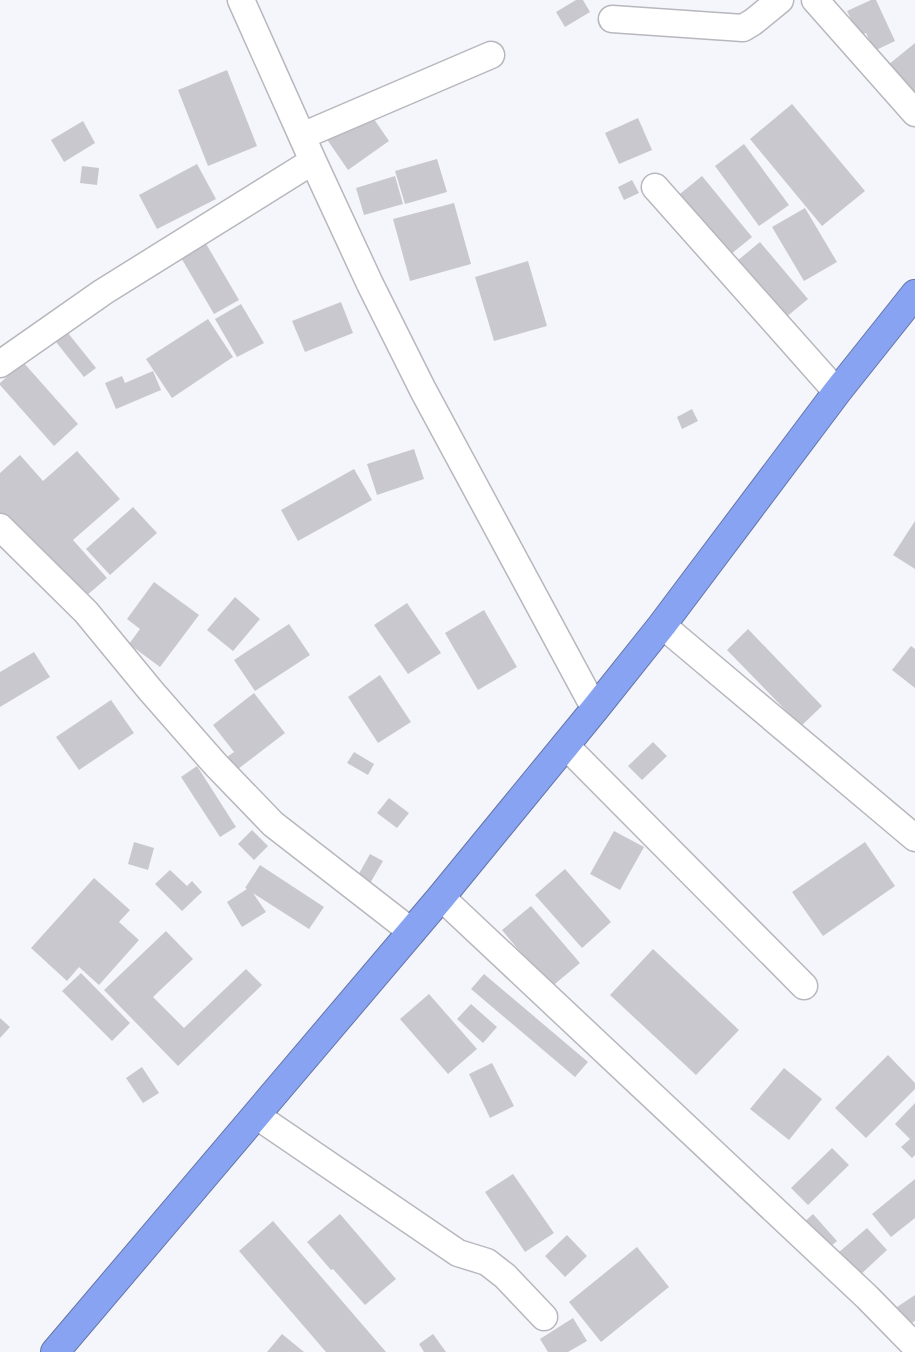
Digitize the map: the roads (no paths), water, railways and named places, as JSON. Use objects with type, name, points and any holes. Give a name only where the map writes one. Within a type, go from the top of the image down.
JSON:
[{"type":"highway","points":[[55,1352],[412,932],[595,709],[662,625],[837,392],[915,294]]},
{"type":"street","points":[[241,0],[370,284],[423,390],[595,709]]},
{"type":"street","points":[[612,18],[743,28],[780,0]]},
{"type":"street","points":[[815,0],[915,113]]},
{"type":"street","points":[[302,136],[491,55]]},
{"type":"street","points":[[0,364],[103,292],[313,161]]},
{"type":"street","points":[[655,187],[837,392]]},
{"type":"street","points":[[0,527],[86,612],[151,691],[216,765],[273,824],[412,932]]},
{"type":"street","points":[[662,625],[915,838]]},
{"type":"street","points":[[565,745],[804,986]]},
{"type":"street","points":[[441,897],[867,1297],[915,1346]]},
{"type":"street","points":[[257,1116],[458,1253],[487,1262],[506,1276],[544,1317]]}]
